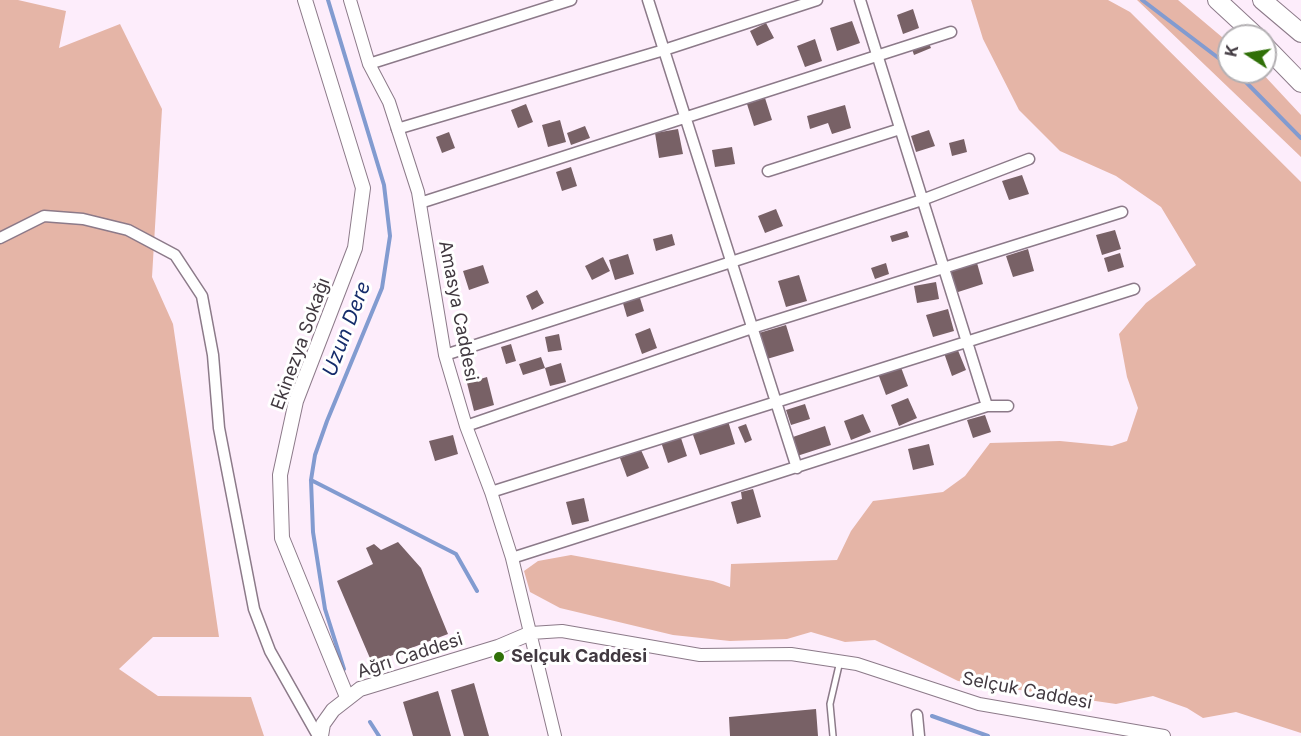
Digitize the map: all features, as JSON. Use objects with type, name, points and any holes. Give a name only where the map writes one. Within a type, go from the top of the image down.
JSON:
[{"type":"highway","points":[[1216,0],[1243,24]]},
{"type":"highway","points":[[1262,0],[1301,33]]},
{"type":"highway","points":[[1277,58],[1301,83]]},
{"type":"main road","name":"Ekinezya Sokağı","points":[[305,0],[363,188],[355,248],[296,401],[280,475],[282,538],[347,697]]},
{"type":"main road","name":"Ağrı Caddesi","points":[[320,736],[323,724],[347,697],[370,686],[498,646],[531,633]]},
{"type":"street","name":"Amasya Caddesi","points":[[350,0],[369,64],[389,102],[420,203],[445,355],[466,426],[491,492],[512,558],[555,736]]},
{"type":"street","points":[[369,64],[571,0]]},
{"type":"street","points":[[648,0],[797,468]]},
{"type":"street","points":[[397,129],[664,50],[817,0]]},
{"type":"street","points":[[860,0],[987,406]]},
{"type":"street","points":[[420,203],[951,32]]},
{"type":"street","points":[[768,171],[900,129]]},
{"type":"street","points":[[445,355],[731,260],[922,200],[1029,159]]},
{"type":"street","points":[[466,426],[752,328],[1122,212]]},
{"type":"street","points":[[0,238],[44,216],[83,219],[128,230],[175,255],[202,296],[213,356],[219,428],[254,609],[270,651],[320,736]]},
{"type":"street","points":[[491,492],[1134,289]]},
{"type":"street","points":[[512,558],[987,406],[1008,406]]},
{"type":"street","name":"Selçuk Caddesi","points":[[531,633],[562,631],[700,655],[791,654],[840,661],[857,664],[979,704],[1164,736]]},
{"type":"street","points":[[917,716],[920,736]]},
{"type":"lane","points":[[833,736],[830,704],[840,661]]},
{"type":"shaded area","points":[[0,0],[18,0],[66,11],[59,48],[120,24],[162,109],[152,277],[173,324],[219,637],[153,637],[119,669],[158,696],[251,697],[264,736],[0,736]]},
{"type":"shaded area","points":[[971,0],[1108,0],[1130,12],[1301,182],[1301,733],[1236,712],[1203,718],[1187,708],[1153,696],[1116,704],[958,681],[875,640],[845,642],[811,632],[787,639],[730,641],[673,635],[560,608],[530,592],[524,571],[538,561],[571,555],[713,581],[730,587],[731,564],[837,560],[851,531],[873,501],[943,492],[965,476],[990,443],[1060,441],[1112,446],[1127,441],[1138,408],[1127,377],[1119,334],[1146,303],[1196,265],[1161,207],[1116,176],[1060,151],[1019,110],[983,39]]},
{"type":"shaded area","points":[[1137,0],[1178,0],[1217,33],[1217,77]]},
{"type":"shaded area","points":[[1225,84],[1272,84],[1301,115],[1301,157]]},
{"type":"building","points":[[913,9],[919,28],[903,34],[897,15]]},
{"type":"building","points":[[852,21],[860,43],[837,51],[830,28]]},
{"type":"building","points":[[766,23],[774,38],[757,46],[750,31]]},
{"type":"building","points":[[815,39],[822,61],[805,67],[797,46]]},
{"type":"building","points":[[927,39],[931,48],[914,55],[911,46]]},
{"type":"building","points":[[765,98],[772,120],[754,126],[747,104]]},
{"type":"building","points":[[526,104],[533,122],[518,128],[511,110]]},
{"type":"building","points":[[845,105],[851,128],[832,134],[828,123],[810,129],[807,116]]},
{"type":"building","points":[[560,120],[566,142],[548,147],[542,125]]},
{"type":"building","points":[[585,126],[590,138],[571,145],[567,133]]},
{"type":"building","points":[[678,129],[683,154],[659,158],[655,133]]},
{"type":"building","points":[[929,130],[935,146],[916,152],[911,136]]},
{"type":"building","points":[[449,132],[455,148],[442,153],[436,137]]},
{"type":"building","points":[[964,139],[967,152],[952,156],[949,143]]},
{"type":"building","points":[[732,147],[735,164],[715,167],[712,150]]},
{"type":"building","points":[[571,167],[577,186],[562,191],[556,172]]},
{"type":"building","points":[[1022,175],[1029,194],[1009,200],[1002,181]]},
{"type":"building","points":[[776,209],[783,226],[765,233],[758,216]]},
{"type":"building","points":[[1115,230],[1121,249],[1102,255],[1096,235]]},
{"type":"building","points":[[907,231],[909,237],[892,242],[890,236]]},
{"type":"building","points":[[672,234],[675,245],[656,251],[653,239]]},
{"type":"building","points":[[1028,249],[1034,271],[1013,277],[1006,256]]},
{"type":"building","points":[[1120,253],[1124,267],[1108,272],[1104,258]]},
{"type":"building","points":[[628,254],[634,274],[615,280],[609,260]]},
{"type":"building","points":[[603,257],[610,271],[592,280],[585,266]]},
{"type":"building","points":[[886,263],[889,274],[875,279],[871,268]]},
{"type":"building","points":[[977,263],[983,284],[955,293],[949,272]]},
{"type":"building","points":[[483,265],[489,283],[469,290],[463,271]]},
{"type":"building","points":[[799,275],[807,301],[786,307],[778,281]]},
{"type":"building","points":[[936,282],[939,299],[917,303],[914,286]]},
{"type":"building","points":[[537,290],[544,303],[532,310],[526,296]]},
{"type":"building","points":[[639,295],[644,311],[627,317],[622,300]]},
{"type":"building","points":[[948,309],[954,331],[933,337],[926,315]]},
{"type":"building","points":[[786,325],[794,351],[767,359],[759,333]]},
{"type":"building","points":[[650,328],[657,348],[642,354],[635,334]]},
{"type":"building","points":[[559,334],[562,350],[548,352],[545,337]]},
{"type":"building","points":[[511,344],[516,361],[506,364],[501,347]]},
{"type":"building","points":[[957,348],[966,370],[952,376],[944,353]]},
{"type":"building","points":[[541,357],[545,368],[523,375],[519,364]]},
{"type":"building","points":[[899,362],[908,386],[886,395],[877,371]]},
{"type":"building","points":[[561,363],[566,382],[550,386],[545,368]]},
{"type":"building","points":[[487,377],[494,405],[474,411],[467,383]]},
{"type":"building","points":[[908,398],[917,418],[899,426],[891,405]]},
{"type":"building","points":[[805,404],[810,419],[791,425],[786,410]]},
{"type":"building","points":[[863,414],[871,432],[851,440],[844,421]]},
{"type":"building","points":[[985,415],[991,432],[973,438],[967,420]]},
{"type":"building","points":[[728,421],[735,444],[700,455],[692,432]]},
{"type":"building","points":[[746,424],[752,440],[745,443],[738,427]]},
{"type":"building","points":[[825,426],[831,445],[797,456],[790,438]]},
{"type":"building","points":[[453,435],[458,454],[435,461],[429,441]]},
{"type":"building","points":[[680,435],[687,456],[668,463],[661,442]]},
{"type":"building","points":[[929,444],[934,465],[913,470],[908,449]]},
{"type":"building","points":[[641,450],[649,468],[627,477],[620,458]]},
{"type":"building","points":[[753,489],[761,517],[737,524],[731,502],[742,499],[741,492]]},
{"type":"building","points":[[584,498],[589,521],[572,525],[566,502]]},
{"type":"building","points":[[398,542],[421,568],[448,634],[372,663],[337,581],[373,564],[366,548],[374,544],[381,550]]},
{"type":"building","points":[[474,683],[489,736],[464,736],[451,690]]},
{"type":"building","points":[[438,691],[451,736],[413,736],[403,702]]},
{"type":"building","points":[[816,709],[818,736],[730,736],[729,717]]},
{"type":"waterway","name":"Uzun Dere","points":[[328,0],[384,185],[390,236],[382,288],[327,421],[315,455],[311,480],[313,532],[325,609],[344,669]]},
{"type":"waterway","points":[[1142,0],[1217,57]]},
{"type":"waterway","points":[[1248,84],[1301,138]]},
{"type":"waterway","points":[[311,480],[456,554],[477,591]]},
{"type":"waterway","points":[[932,716],[988,736]]},
{"type":"waterway","name":"Uzun Dere","points":[[370,722],[379,736]]},
{"type":"place","name":"Selçuk Caddesi","points":[[499,657]]}]
